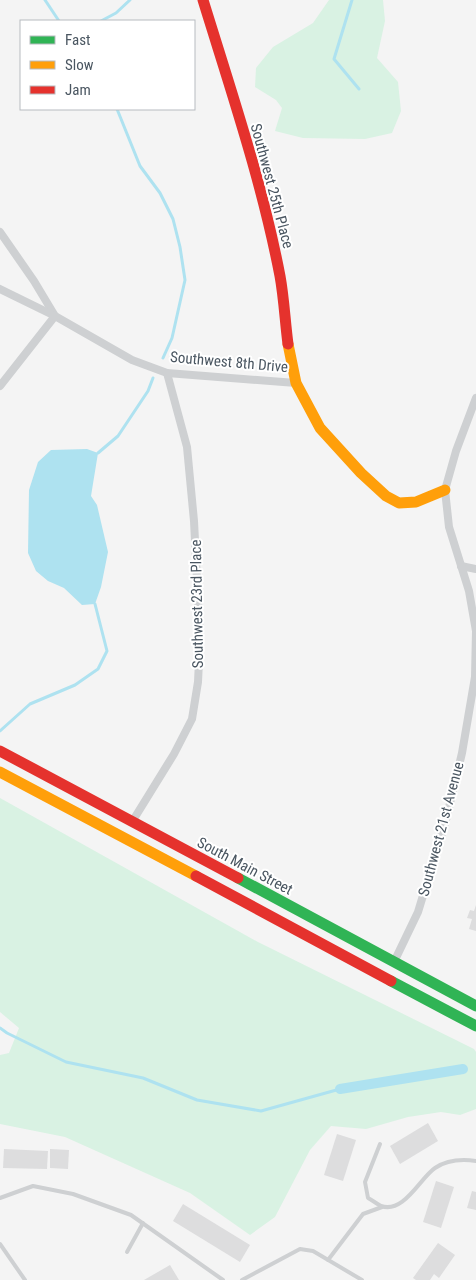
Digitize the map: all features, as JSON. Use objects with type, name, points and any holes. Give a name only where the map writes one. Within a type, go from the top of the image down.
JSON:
[{"type":"main road","name":"Southwest 25th Place","points":[[203,0],[246,141],[273,244],[280,278],[288,346],[296,383]]},
{"type":"main road","name":"Southwest 8th Drive","points":[[296,383],[320,428],[361,473],[386,496],[399,503],[416,502],[445,490]]},
{"type":"main road","name":"South Main Street","points":[[0,751],[476,1006]]},
{"type":"main road","points":[[0,772],[476,1026]]},
{"type":"main road","points":[[122,838],[132,822]]},
{"type":"main road","points":[[384,977],[394,962]]},
{"type":"street","points":[[0,232],[34,281],[55,316],[0,386]]},
{"type":"street","name":"Southwest 8th Drive","points":[[0,289],[55,316],[132,360],[166,373],[296,383]]},
{"type":"street","name":"Southwest 23rd Place","points":[[132,822],[174,754],[192,719],[198,682],[200,640],[194,521],[188,456],[166,373]]},
{"type":"street","name":"Southwest 21st Avenue","points":[[394,962],[418,912],[446,820],[462,753],[475,677],[476,630],[469,592],[449,527],[445,490],[456,451],[476,398]]},
{"type":"street","points":[[461,566],[476,570]]},
{"type":"lane","points":[[380,1144],[366,1182],[368,1198],[382,1206]]},
{"type":"lane","points":[[328,1260],[363,1214],[382,1206],[395,1205],[408,1198],[420,1182],[435,1168],[452,1160],[476,1161]]},
{"type":"lane","points":[[0,1197],[33,1186],[74,1194],[130,1215],[224,1280]]},
{"type":"lane","points":[[126,1252],[142,1223]]},
{"type":"lane","points":[[0,1244],[25,1280]]},
{"type":"lane","points":[[242,1280],[300,1249],[313,1250],[362,1280]]},
{"type":"green space","points":[[329,0],[383,0],[385,21],[377,58],[398,82],[401,111],[392,133],[365,139],[303,138],[275,131],[282,108],[276,100],[255,87],[256,68],[273,47],[313,23]]},
{"type":"green space","points":[[0,798],[258,942],[474,1049],[476,1052],[476,1109],[460,1115],[441,1112],[408,1117],[366,1129],[331,1126],[310,1150],[275,1217],[250,1235],[190,1193],[65,1137],[0,1124],[0,1055],[9,1053],[19,1028],[0,1012]]},
{"type":"water","points":[[87,449],[98,453],[91,496],[97,505],[108,552],[101,587],[95,604],[82,605],[64,588],[48,581],[36,571],[28,553],[29,490],[38,462],[51,450]]},
{"type":"building","points":[[476,905],[476,931],[469,929],[472,919],[467,918],[470,910],[474,911]]},
{"type":"building","points":[[428,1123],[438,1141],[400,1164],[390,1146]]},
{"type":"building","points":[[337,1134],[356,1140],[343,1181],[324,1175]]},
{"type":"building","points":[[4,1149],[48,1151],[47,1169],[3,1168]]},
{"type":"building","points":[[50,1149],[69,1150],[68,1169],[50,1168]]},
{"type":"building","points":[[436,1181],[454,1187],[441,1228],[423,1222]]},
{"type":"building","points":[[472,1191],[476,1192],[476,1210],[467,1208]]},
{"type":"building","points":[[183,1204],[250,1245],[240,1262],[173,1221]]},
{"type":"building","points":[[438,1243],[455,1255],[439,1278],[434,1274],[430,1280],[416,1280],[413,1278]]},
{"type":"building","points":[[170,1265],[179,1280],[144,1280]]},
{"type":"waterway","points":[[45,0],[58,20]]},
{"type":"waterway","points":[[103,20],[116,13],[130,0]]},
{"type":"waterway","points":[[352,0],[334,59],[359,89]]},
{"type":"waterway","points":[[117,110],[140,166],[160,193],[173,219],[180,247],[185,280],[172,338],[163,358]]},
{"type":"waterway","points":[[98,453],[118,436],[148,391],[153,378]]},
{"type":"waterway","points":[[0,731],[30,704],[75,685],[98,669],[107,651],[95,604]]},
{"type":"waterway","points":[[0,1028],[66,1062],[143,1078],[197,1100],[261,1111],[340,1089]]},
{"type":"waterway","points":[[340,1089],[463,1069]]},
{"type":"traffic: fast","points":[[238,878],[476,1006]]},
{"type":"traffic: fast","points":[[391,981],[476,1026]]},
{"type":"traffic: slow","points":[[288,344],[296,383],[320,428],[361,473],[386,496],[399,503],[416,502],[445,490]]},
{"type":"traffic: slow","points":[[0,772],[196,876]]},
{"type":"traffic: jam","points":[[203,0],[245,137],[273,241],[283,293],[288,344]]},
{"type":"traffic: jam","points":[[0,751],[238,878]]},
{"type":"traffic: jam","points":[[196,876],[391,981]]}]
